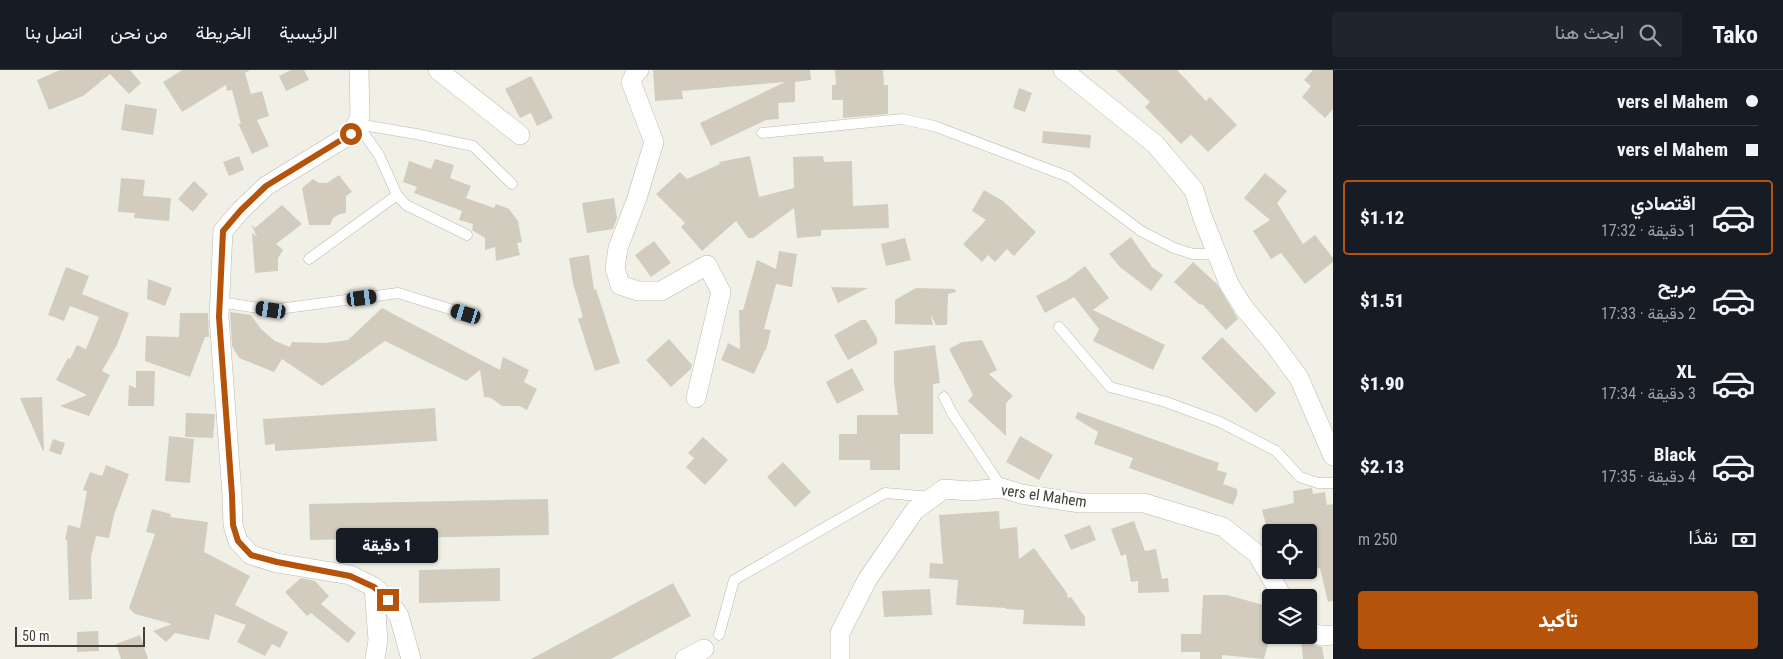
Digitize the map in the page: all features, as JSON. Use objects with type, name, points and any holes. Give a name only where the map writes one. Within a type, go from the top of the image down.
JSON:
[{"type":"street","points":[[358,70],[360,117],[351,134],[266,186],[223,231],[219,317],[233,525],[238,541],[251,555],[350,576],[374,587],[388,600],[399,616],[411,659]]},
{"type":"street","points":[[438,70],[520,135]]},
{"type":"street","points":[[639,70],[631,82],[654,142],[637,198],[618,248],[614,268],[620,285],[638,291],[661,291],[707,265],[721,292],[696,398]]},
{"type":"street","points":[[1063,70],[1155,144],[1194,190],[1202,216],[1229,284],[1298,378],[1333,456]]},
{"type":"street","name":"vers el Mahem","points":[[840,659],[840,633],[867,580],[915,510],[944,489],[970,491],[1002,488],[1021,494],[1080,503],[1144,504],[1223,527],[1256,554],[1277,589]]},
{"type":"street","points":[[374,587],[378,640],[375,659]]},
{"type":"street","points":[[1317,634],[1333,636]]},
{"type":"street","points":[[685,659],[704,649]]},
{"type":"lane","points":[[762,133],[902,119],[934,126],[1069,177],[1141,231],[1174,248],[1193,254],[1206,254],[1216,250]]},
{"type":"lane","points":[[357,124],[473,146],[512,184]]},
{"type":"lane","points":[[357,124],[379,155],[397,195],[406,206],[467,235]]},
{"type":"lane","points":[[309,259],[397,195]]},
{"type":"lane","points":[[220,302],[271,310],[398,293],[466,314]]},
{"type":"lane","points":[[1059,327],[1110,388],[1166,402],[1220,422],[1276,451],[1300,477],[1318,483],[1333,483]]},
{"type":"lane","points":[[944,397],[1002,488]]},
{"type":"lane","points":[[719,635],[734,580],[885,493],[933,497]]},
{"type":"building","points":[[60,70],[130,70],[141,83],[129,94],[110,74],[83,96],[49,110],[37,80]]},
{"type":"building","points":[[182,70],[250,70],[245,73],[251,94],[262,91],[269,116],[257,120],[269,146],[252,154],[238,123],[241,124],[232,90],[227,91],[226,85],[182,112],[163,82]]},
{"type":"building","points":[[291,70],[304,70],[309,80],[286,91],[279,76]]},
{"type":"building","points":[[653,70],[810,70],[811,80],[795,82],[795,101],[778,103],[779,119],[766,120],[711,146],[700,123],[785,82],[682,91],[683,99],[655,101]]},
{"type":"building","points":[[835,70],[883,70],[884,85],[888,85],[888,114],[843,118],[843,100],[832,100],[832,85],[836,85]]},
{"type":"building","points":[[1116,70],[1177,70],[1206,101],[1210,97],[1237,125],[1208,152],[1191,135],[1181,144],[1145,107],[1150,102]]},
{"type":"building","points":[[1313,70],[1333,70],[1333,109],[1325,118],[1302,97],[1311,86],[1304,80]]},
{"type":"building","points":[[531,76],[553,118],[537,126],[531,113],[520,118],[505,89]]},
{"type":"building","points":[[1019,88],[1032,93],[1025,112],[1013,108]]},
{"type":"building","points":[[125,104],[157,109],[153,135],[121,130]]},
{"type":"building","points":[[1043,131],[1091,135],[1090,148],[1042,143]]},
{"type":"building","points":[[239,156],[244,170],[229,176],[223,162]]},
{"type":"building","points":[[750,156],[759,197],[794,188],[793,157],[823,156],[824,162],[852,161],[853,206],[888,204],[889,228],[821,230],[821,236],[797,238],[794,208],[753,238],[748,238],[736,221],[702,251],[681,227],[685,223],[656,194],[680,172],[687,179],[720,164],[719,162]]},
{"type":"building","points":[[435,159],[454,165],[450,178],[471,186],[466,198],[494,208],[496,204],[509,209],[518,221],[522,242],[517,243],[520,255],[496,261],[495,247],[485,250],[485,238],[472,230],[473,224],[459,220],[462,211],[414,193],[417,187],[403,182],[409,161],[431,169]]},
{"type":"building","points":[[1265,173],[1287,191],[1277,203],[1303,244],[1315,235],[1333,258],[1333,262],[1305,284],[1281,253],[1271,259],[1253,231],[1270,220],[1244,198]]},
{"type":"building","points":[[339,175],[352,192],[346,196],[346,213],[333,218],[330,225],[309,225],[302,188],[313,179],[319,183],[327,183]]},
{"type":"building","points":[[121,178],[145,180],[143,196],[171,198],[169,221],[134,218],[135,213],[118,212]]},
{"type":"building","points":[[194,181],[208,194],[193,212],[178,199]]},
{"type":"building","points":[[984,190],[1003,201],[1036,232],[1014,256],[1007,249],[995,262],[988,255],[982,262],[963,244],[986,220],[972,211]]},
{"type":"building","points":[[614,198],[617,218],[613,229],[587,233],[582,203]]},
{"type":"building","points":[[282,205],[302,224],[276,244],[283,250],[278,258],[278,271],[255,273],[252,233],[257,237],[251,224],[255,228]]},
{"type":"building","points":[[1131,237],[1152,267],[1163,275],[1151,291],[1120,267],[1109,254]]},
{"type":"building","points":[[905,238],[911,260],[886,266],[881,244]]},
{"type":"building","points":[[654,241],[671,263],[651,277],[635,255]]},
{"type":"building","points":[[779,251],[797,254],[792,287],[776,284],[764,329],[771,330],[766,350],[754,374],[721,360],[728,343],[740,349],[739,310],[743,310],[757,260],[776,269]]},
{"type":"building","points":[[589,255],[594,290],[596,289],[620,363],[595,371],[578,319],[583,317],[573,283],[569,258]]},
{"type":"building","points":[[1193,262],[1217,284],[1238,319],[1226,330],[1202,304],[1200,305],[1174,282]]},
{"type":"building","points":[[1085,266],[1109,298],[1093,310],[1165,345],[1153,370],[1093,341],[1099,329],[1074,297],[1045,313],[1036,296],[1068,279]]},
{"type":"building","points":[[66,267],[89,276],[82,294],[129,313],[117,345],[102,371],[110,375],[89,416],[60,406],[87,395],[56,380],[77,345],[86,349],[99,317],[70,306],[64,321],[48,315]]},
{"type":"building","points":[[148,279],[172,288],[165,306],[147,299]]},
{"type":"building","points":[[831,287],[868,288],[838,303]]},
{"type":"building","points":[[916,288],[955,289],[956,292],[948,294],[947,325],[936,325],[931,315],[933,325],[895,324],[895,300]]},
{"type":"building","points":[[382,308],[500,370],[503,357],[529,370],[524,382],[537,389],[527,410],[520,406],[502,406],[491,398],[484,397],[480,370],[466,381],[385,341],[322,386],[282,359],[274,372],[239,358],[232,346],[230,312],[251,315],[261,329],[275,341],[290,347],[292,342],[325,343],[348,340]]},
{"type":"building","points":[[180,313],[208,313],[209,337],[205,337],[190,377],[145,361],[146,336],[179,337]]},
{"type":"building","points":[[861,320],[866,320],[877,338],[877,344],[848,360],[834,335]]},
{"type":"building","points":[[1222,337],[1276,393],[1256,413],[1201,358]]},
{"type":"building","points":[[669,339],[692,365],[691,369],[671,387],[646,360]]},
{"type":"building","points":[[982,340],[997,370],[989,374],[1013,396],[1006,403],[1006,436],[968,401],[973,395],[949,349],[962,342]]},
{"type":"building","points":[[935,345],[940,383],[933,384],[933,434],[900,434],[900,470],[870,470],[870,460],[839,460],[839,434],[857,434],[857,415],[898,415],[894,382],[894,351]]},
{"type":"building","points":[[852,368],[864,390],[837,404],[826,382]]},
{"type":"building","points":[[136,371],[155,371],[154,406],[128,406],[129,385],[136,388]]},
{"type":"building","points":[[42,397],[44,450],[43,451],[20,398]]},
{"type":"building","points":[[435,408],[437,441],[275,451],[275,444],[265,445],[263,419]]},
{"type":"building","points":[[1078,412],[1219,463],[1217,470],[1227,473],[1223,484],[1237,489],[1233,505],[1129,468],[1133,458],[1094,444],[1098,432],[1075,418]]},
{"type":"building","points":[[186,413],[215,414],[213,438],[185,437]]},
{"type":"building","points":[[169,436],[194,439],[190,483],[165,481]]},
{"type":"building","points":[[1020,436],[1053,455],[1039,480],[1006,462]]},
{"type":"building","points":[[703,437],[728,460],[705,485],[686,467],[694,458],[688,453]]},
{"type":"building","points":[[53,439],[65,443],[61,455],[49,451]]},
{"type":"building","points":[[783,462],[811,492],[795,507],[767,477]]},
{"type":"building","points":[[106,465],[129,474],[114,515],[109,538],[96,536],[91,557],[92,599],[69,600],[67,540],[65,540],[68,525],[80,528],[87,491],[83,490],[90,472],[102,476]]},
{"type":"building","points":[[1312,488],[1313,494],[1325,492],[1327,505],[1333,504],[1333,601],[1328,602],[1320,568],[1317,568],[1317,524],[1266,524],[1262,510],[1294,503],[1293,491]]},
{"type":"building","points":[[548,499],[549,535],[310,540],[309,504]]},
{"type":"building","points":[[152,509],[171,514],[170,517],[208,522],[204,552],[250,576],[235,605],[288,632],[280,648],[272,644],[265,656],[237,642],[246,625],[215,614],[209,640],[175,633],[166,642],[153,631],[172,624],[135,614],[129,608],[155,534],[146,532]]},
{"type":"building","points":[[999,511],[1000,529],[1017,527],[1019,559],[1034,548],[1067,593],[1068,598],[1071,597],[1085,617],[1085,626],[1023,624],[1024,610],[956,605],[958,580],[929,578],[930,563],[943,564],[939,515]]},
{"type":"building","points":[[1134,521],[1145,551],[1156,549],[1162,579],[1168,578],[1169,592],[1138,593],[1138,581],[1131,582],[1126,554],[1121,556],[1111,529]]},
{"type":"building","points":[[1090,525],[1096,540],[1071,550],[1064,535]]},
{"type":"building","points":[[500,568],[500,601],[419,603],[419,570]]},
{"type":"building","points":[[301,578],[315,581],[329,596],[321,604],[356,633],[348,643],[311,613],[307,616],[285,592]]},
{"type":"building","points":[[673,583],[691,616],[611,659],[531,659]]},
{"type":"building","points":[[930,589],[932,615],[884,617],[882,591]]},
{"type":"building","points":[[1203,595],[1227,595],[1262,605],[1262,644],[1268,644],[1264,659],[1222,655],[1222,659],[1200,659],[1200,652],[1181,652],[1181,634],[1201,634]]},
{"type":"building","points":[[98,631],[99,651],[77,652],[77,632]]},
{"type":"building","points":[[140,635],[148,659],[121,659],[116,644]]},
{"type":"building","points":[[1301,644],[1313,644],[1322,647],[1324,659],[1303,659]]},
{"type":"route","points":[[351,134],[266,186],[223,231],[219,317],[233,525],[238,541],[251,555],[350,576],[374,587],[388,600]]}]
